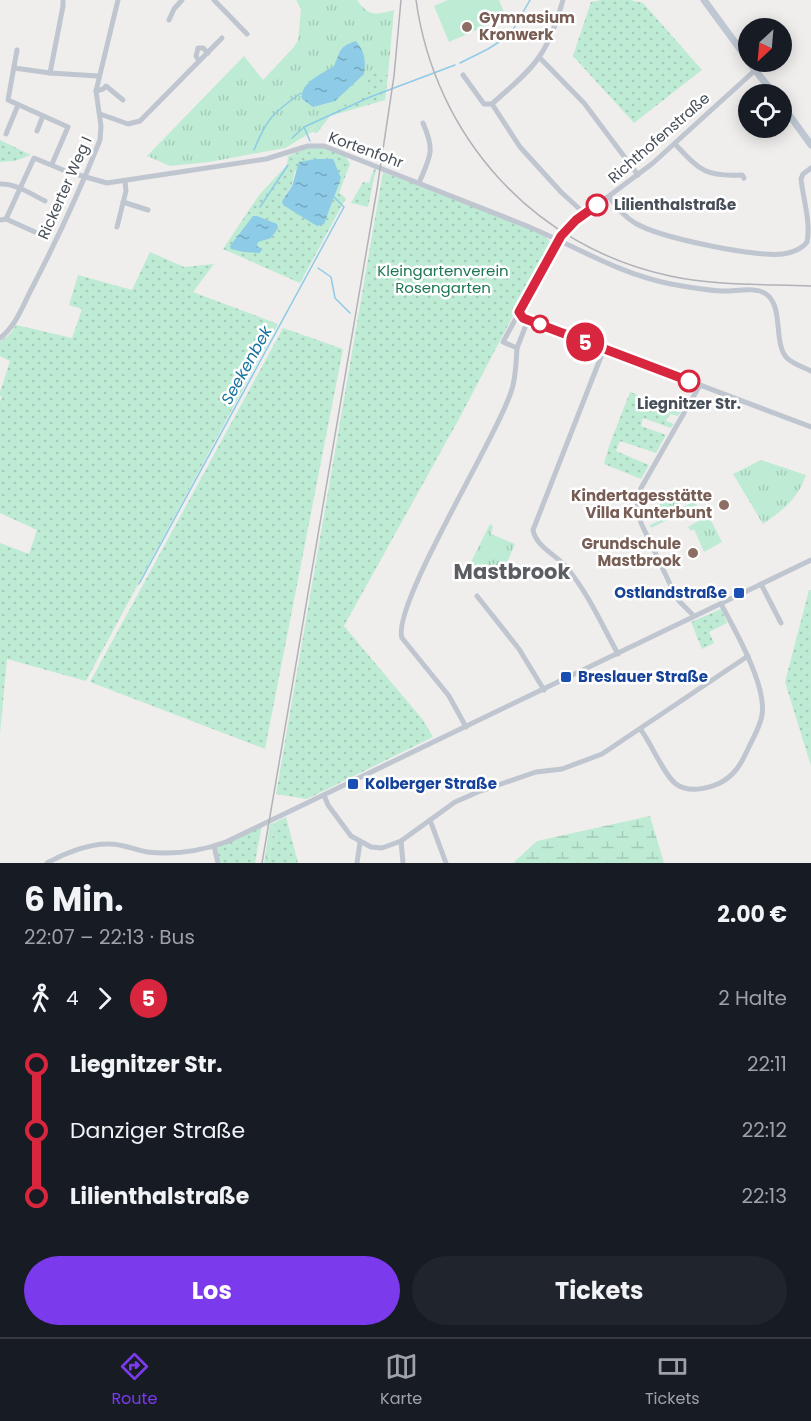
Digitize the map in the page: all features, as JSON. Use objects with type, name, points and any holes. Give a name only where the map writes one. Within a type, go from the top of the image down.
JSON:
[{"type":"main road","points":[[704,0],[738,46]]},
{"type":"main road","points":[[757,72],[766,84]]},
{"type":"main road","points":[[792,119],[811,145]]},
{"type":"street","points":[[50,73],[63,0]]},
{"type":"street","name":"Rickerter Weg I","points":[[0,338],[8,332],[16,318],[86,176],[100,140],[100,114],[96,90],[118,0]]},
{"type":"street","points":[[169,20],[174,9],[182,0]]},
{"type":"street","points":[[214,0],[247,34]]},
{"type":"street","points":[[463,75],[484,104],[492,104],[530,69],[539,57],[551,36],[563,0]]},
{"type":"street","points":[[100,114],[120,123],[134,124],[140,121],[222,38]]},
{"type":"street","points":[[200,61],[196,56],[198,48],[203,48],[208,53]]},
{"type":"street","points":[[16,50],[8,100],[68,127],[52,164],[34,158],[3,219],[35,232]]},
{"type":"street","points":[[539,57],[584,103],[639,175]]},
{"type":"street","points":[[14,68],[98,76]]},
{"type":"street","name":"Richthofenstraße","points":[[517,348],[502,342],[558,239],[568,227],[639,175],[752,72]]},
{"type":"street","points":[[96,90],[106,86],[123,100]]},
{"type":"street","points":[[492,104],[520,147],[561,192],[585,214]]},
{"type":"street","points":[[6,134],[18,105]]},
{"type":"street","points":[[37,131],[43,116]]},
{"type":"street","points":[[420,183],[431,151],[423,123]]},
{"type":"street","points":[[675,144],[693,165],[702,171],[718,175],[742,175],[744,178]]},
{"type":"street","name":"Kortenfohr","points":[[52,164],[68,172],[107,183],[266,159],[314,146],[334,149],[558,239],[600,261],[637,276],[722,291],[765,292],[774,305],[783,352],[793,362],[811,371]]},
{"type":"street","points":[[609,196],[635,223],[662,234],[743,251],[783,254],[802,247],[807,242],[810,233],[808,205],[801,179],[803,174],[811,168]]},
{"type":"street","points":[[117,227],[125,181]]},
{"type":"street","points":[[0,184],[19,188],[45,201]]},
{"type":"street","points":[[123,202],[148,210]]},
{"type":"street","points":[[519,312],[523,318],[528,320],[811,427]]},
{"type":"street","points":[[466,727],[448,696],[402,638],[400,628],[421,574],[509,397],[516,366],[517,348],[528,320]]},
{"type":"street","points":[[604,349],[533,530],[540,544],[566,566],[580,585],[618,654]]},
{"type":"street","points":[[694,616],[679,601],[670,586],[641,523],[637,507],[641,488],[700,385]]},
{"type":"street","points":[[598,518],[637,507]]},
{"type":"street","points":[[47,863],[95,845],[111,844],[146,852],[176,853],[214,846],[544,690],[811,560]]},
{"type":"street","points":[[761,584],[781,623]]},
{"type":"street","points":[[477,596],[519,649],[544,690]]},
{"type":"street","points":[[640,730],[672,780],[685,789],[696,789],[720,783],[740,768],[763,712],[760,693],[748,656],[721,604]]},
{"type":"street","points":[[324,795],[351,836],[371,847],[382,848],[401,841],[455,802],[496,785],[536,772],[562,769],[602,754],[748,656]]},
{"type":"street","points":[[430,820],[446,863]]},
{"type":"street","points":[[401,841],[403,863]]},
{"type":"street","points":[[357,863],[360,842]]},
{"type":"street","points":[[214,846],[218,863]]},
{"type":"green space","points":[[296,0],[357,0],[369,12],[382,13],[394,10],[388,75],[369,72],[366,90],[313,127],[305,136],[285,148],[209,162],[170,166],[147,156],[244,56],[263,80],[298,41],[301,9]]},
{"type":"green space","name":"Gymnasium Kronwerk","points":[[448,0],[499,0],[506,17],[449,42],[434,6]]},
{"type":"green space","points":[[630,0],[643,3],[702,70],[634,123],[573,56],[591,2]]},
{"type":"green space","points":[[369,71],[388,75],[385,100],[330,116],[317,133],[312,132],[305,136]]},
{"type":"green space","points":[[0,140],[31,155],[15,161],[0,162]]},
{"type":"green space","points":[[308,148],[323,148],[345,155],[350,164],[339,193],[346,198],[300,283],[223,249],[259,195],[287,165],[288,156]],"holes":[[[295,170],[317,226],[282,201],[292,185]]]},
{"type":"green space","points":[[374,168],[376,169],[368,207],[351,203],[363,182],[369,183]]},
{"type":"green space","name":"Kleingartenverein Rosengarten","points":[[383,172],[544,234],[551,243],[460,417],[344,626],[423,720],[433,737],[307,799],[276,794]]},
{"type":"green space","points":[[150,252],[184,267],[214,264],[193,292],[278,324],[86,681],[7,659],[0,734],[0,543],[29,554],[37,530],[0,513],[0,401],[2,397],[0,392],[10,361],[0,356],[0,342],[11,333],[16,325],[72,338],[82,309],[69,305],[78,275],[132,290]]},
{"type":"green space","points":[[283,328],[343,349],[265,749],[90,682]]},
{"type":"green space","points":[[630,392],[681,411],[678,416],[670,414],[666,421],[674,424],[671,428],[643,418],[641,426],[666,435],[656,453],[620,441],[616,451],[649,465],[641,479],[604,464]]},
{"type":"green space","points":[[761,460],[806,475],[799,491],[789,503],[763,524],[733,474]]},
{"type":"green space","points":[[686,494],[685,501],[657,519],[646,510]]},
{"type":"green space","points":[[699,499],[701,501],[696,503],[697,505],[651,528],[650,525]]},
{"type":"green space","points":[[704,507],[722,542],[704,552],[694,529],[691,531],[688,527],[700,520],[696,511]]},
{"type":"green space","points":[[490,524],[493,526],[491,534],[515,544],[501,576],[470,564]]},
{"type":"green space","points":[[809,590],[811,590],[811,766],[785,682]]},
{"type":"green space","points":[[721,609],[727,623],[709,632],[714,643],[702,649],[691,622]]},
{"type":"green space","points":[[650,816],[664,863],[513,863],[537,841]]},
{"type":"green space","points":[[286,817],[298,863],[269,863],[274,823]]},
{"type":"green space","points":[[274,823],[269,863],[264,863],[270,824]]},
{"type":"green space","points":[[262,825],[255,863],[218,863],[214,846]]},
{"type":"water","points":[[356,41],[364,57],[364,74],[335,101],[313,107],[302,99],[302,93],[308,83],[334,66],[343,48]]},
{"type":"water","points":[[333,159],[341,178],[324,224],[317,226],[283,205],[282,201],[292,186],[299,162]]},
{"type":"water","points":[[253,216],[277,224],[278,228],[271,238],[258,242],[257,246],[262,249],[260,253],[231,249],[230,246]]},
{"type":"waterway","name":"Seekenbek","points":[[460,63],[510,35],[530,0]]},
{"type":"waterway","name":"Seekenbek","points":[[310,141],[304,127],[370,97],[455,65]]},
{"type":"waterway","points":[[254,150],[272,117],[301,93]]},
{"type":"waterway","points":[[292,138],[304,127]]},
{"type":"waterway","points":[[260,207],[288,165]]},
{"type":"waterway","name":"Seekenbek","points":[[139,584],[344,207],[334,197]]},
{"type":"waterway","points":[[318,268],[331,277],[335,298],[350,313]]},
{"type":"railway","points":[[262,863],[377,189],[394,76],[401,0]]},
{"type":"railway","points":[[416,0],[427,50],[445,97],[469,140],[499,178],[535,212],[576,240],[621,261],[670,276],[722,283],[811,286]]},
{"type":"bus line","name":"5","points":[[597,205],[563,232],[519,312],[523,318],[689,381]]},
{"type":"place","name":"Gymnasium Kronwerk","points":[[467,27]]},
{"type":"place","name":"Lilienthalstraße","points":[[597,205]]},
{"type":"place","name":"Liegnitzer Str.","points":[[689,381]]},
{"type":"place","name":"Kindertagesstätte Villa Kunterbunt","points":[[724,505]]},
{"type":"place","name":"Grundschule Mastbrook","points":[[693,553]]},
{"type":"place","name":"Ostlandstraße","points":[[739,593]]},
{"type":"place","name":"Breslauer Straße","points":[[566,677]]},
{"type":"place","name":"Kolberger Straße","points":[[353,784]]},
{"type":"district","name":"Mastbrook","points":[[512,572]]}]
